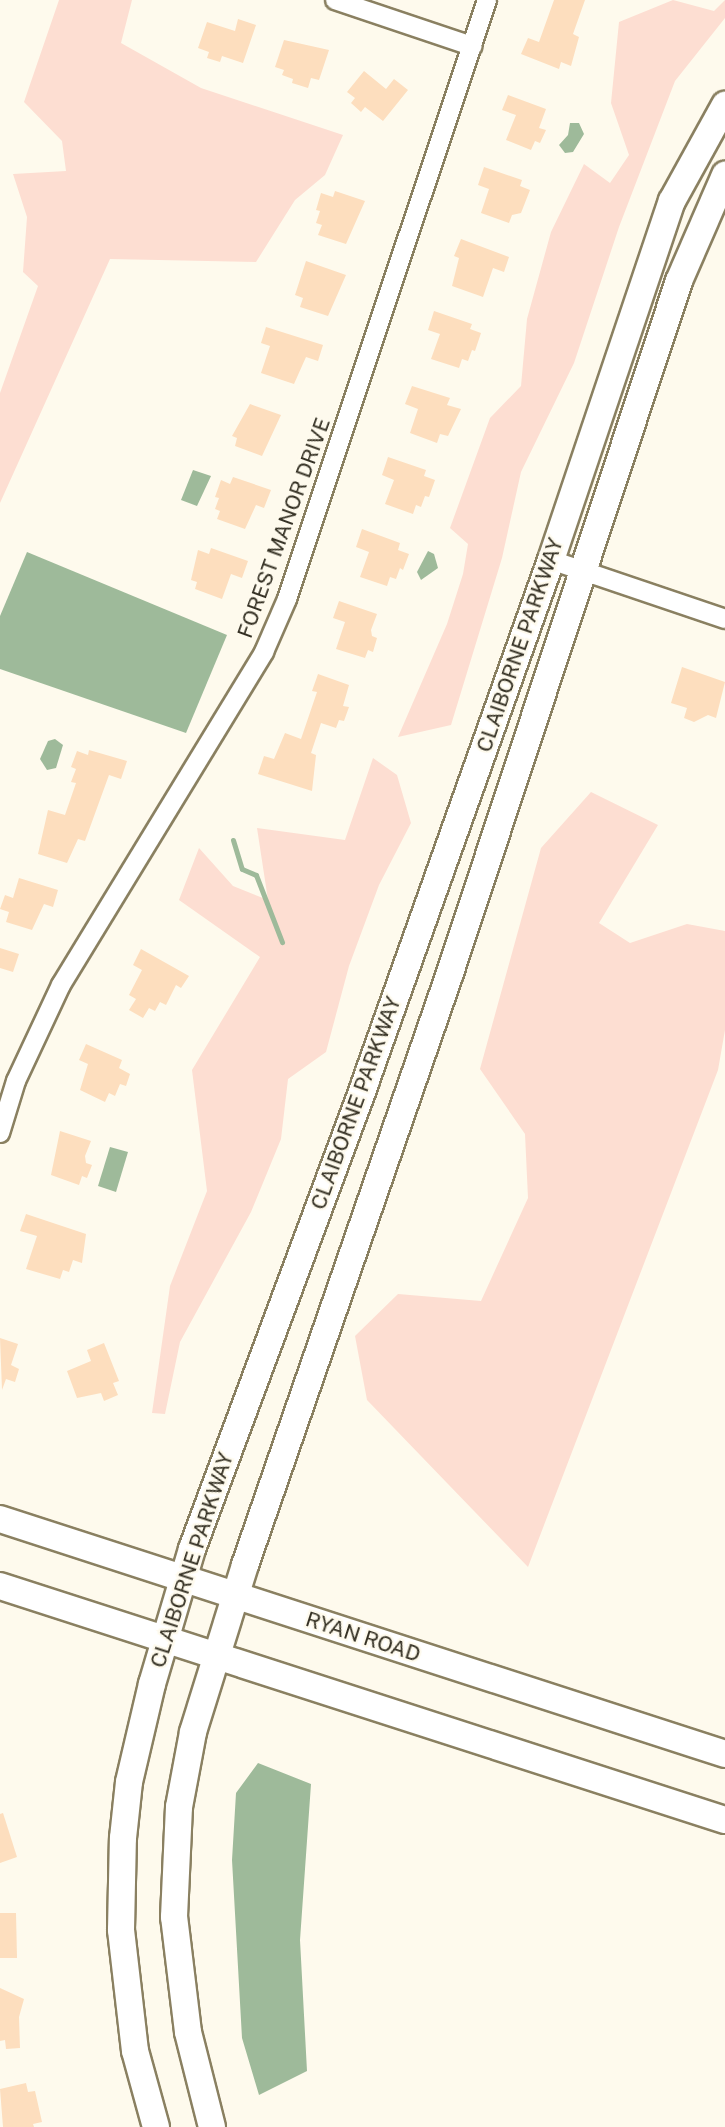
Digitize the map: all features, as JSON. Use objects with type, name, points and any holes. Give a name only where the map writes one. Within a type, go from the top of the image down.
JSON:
[{"type":"main road","name":"CLAIBORNE PARKWAY","points":[[156,2127],[135,2051],[126,1993],[121,1884],[129,1782],[183,1577],[274,1322],[369,1071],[550,560],[672,201],[725,105]]},
{"type":"main road","name":"CLAIBORNE PARKWAY","points":[[212,2127],[188,2032],[174,1917],[179,1808],[193,1732],[216,1655],[679,281],[725,175]]},
{"type":"main road","name":"RYAN ROAD","points":[[0,1519],[725,1754]]},
{"type":"main road","points":[[0,1586],[725,1820]]},
{"type":"street","points":[[335,0],[472,46]]},
{"type":"street","name":"FOREST MANOR DRIVE","points":[[0,1133],[16,1081],[61,985],[264,652],[287,599],[487,0]]},
{"type":"street","points":[[550,560],[725,619]]},
{"type":"shaded area","points":[[59,0],[132,0],[121,43],[201,88],[343,135],[325,175],[295,200],[256,262],[110,259],[0,503],[0,393],[38,286],[23,272],[27,217],[13,174],[66,171],[62,141],[24,102]]},
{"type":"shaded area","points":[[673,0],[714,11],[725,0],[725,18],[675,81],[619,227],[574,363],[521,472],[502,558],[451,725],[398,737],[447,624],[463,574],[468,544],[450,528],[490,418],[521,386],[527,319],[551,232],[584,164],[610,183],[629,155],[611,103],[619,22]]},
{"type":"shaded area","points":[[570,123],[579,123],[584,134],[573,152],[565,153],[559,145],[568,135]]},
{"type":"shaded area","points":[[193,470],[211,476],[197,506],[181,500]]},
{"type":"shaded area","points":[[428,551],[434,554],[438,568],[421,580],[417,572]]},
{"type":"shaded area","points":[[27,552],[227,635],[186,733],[0,669],[0,616]]},
{"type":"shaded area","points":[[55,739],[63,745],[56,768],[47,770],[40,759],[48,741]]},
{"type":"shaded area","points":[[373,758],[397,775],[411,823],[379,885],[349,966],[326,1052],[288,1079],[281,1139],[251,1212],[180,1342],[165,1414],[152,1413],[170,1286],[207,1191],[192,1070],[260,957],[179,900],[199,848],[233,886],[268,900],[257,828],[345,840]]},
{"type":"shaded area","points":[[591,792],[658,825],[599,923],[630,943],[687,924],[725,931],[725,1030],[718,1070],[528,1567],[367,1400],[355,1336],[398,1294],[481,1301],[528,1198],[525,1134],[480,1069],[541,848]]},
{"type":"shaded area","points":[[110,1147],[128,1152],[116,1192],[98,1186]]},
{"type":"shaded area","points":[[258,1763],[311,1784],[300,1940],[307,2071],[259,2095],[242,2038],[232,1860],[236,1793]]},
{"type":"building","points":[[554,0],[585,0],[573,34],[579,37],[571,66],[561,62],[559,69],[521,54],[528,38],[539,42]]},
{"type":"building","points":[[238,19],[256,25],[243,63],[222,56],[220,62],[207,58],[209,52],[198,48],[207,22],[235,31]]},
{"type":"building","points":[[284,40],[329,50],[319,80],[311,78],[308,88],[292,83],[293,79],[282,75],[284,70],[275,67]]},
{"type":"building","points":[[364,71],[386,89],[394,79],[408,90],[383,121],[365,107],[361,112],[351,103],[355,98],[347,92]]},
{"type":"building","points":[[508,95],[546,109],[539,128],[546,130],[540,143],[535,141],[531,150],[506,140],[516,115],[502,110]]},
{"type":"building","points":[[484,167],[522,180],[520,186],[530,190],[521,213],[512,215],[509,223],[481,213],[489,189],[478,185]]},
{"type":"building","points":[[335,191],[365,201],[346,244],[318,235],[322,225],[316,223],[320,211],[316,210],[321,193],[333,197]]},
{"type":"building","points":[[461,239],[509,257],[504,272],[493,268],[483,297],[452,286],[459,258],[454,256]]},
{"type":"building","points":[[306,261],[346,275],[328,316],[300,307],[303,298],[295,295]]},
{"type":"building","points":[[434,311],[472,324],[470,329],[481,333],[475,351],[472,350],[468,361],[462,359],[459,368],[431,359],[440,334],[428,330]]},
{"type":"building","points":[[266,327],[323,345],[318,361],[306,357],[294,384],[261,373],[270,346],[261,343]]},
{"type":"building","points":[[412,386],[450,398],[447,405],[461,409],[448,436],[440,434],[437,443],[410,433],[418,409],[405,404]]},
{"type":"building","points":[[250,404],[281,415],[262,456],[235,446],[237,438],[232,436]]},
{"type":"building","points":[[388,457],[426,470],[424,476],[435,480],[429,497],[425,496],[421,507],[416,505],[413,514],[385,504],[394,480],[382,475]]},
{"type":"building","points":[[233,477],[271,490],[264,508],[256,505],[245,529],[217,519],[220,511],[215,509],[219,498],[215,497],[221,480],[230,484]]},
{"type":"building","points":[[362,529],[400,543],[398,550],[409,554],[403,570],[400,568],[396,579],[390,577],[387,586],[360,577],[369,552],[356,547]]},
{"type":"building","points":[[211,548],[248,561],[242,578],[231,574],[222,599],[195,589],[197,582],[191,580],[198,550],[209,554]]},
{"type":"building","points":[[339,601],[377,614],[371,630],[372,636],[377,638],[373,652],[368,650],[365,658],[336,649],[345,622],[333,618]]},
{"type":"building","points":[[682,667],[725,682],[716,718],[708,715],[694,722],[684,718],[687,708],[671,703]]},
{"type":"building","points":[[318,674],[349,685],[343,706],[349,707],[344,721],[339,720],[336,728],[321,723],[311,753],[316,755],[312,791],[258,774],[264,756],[274,759],[285,733],[301,739],[317,692],[312,691]]},
{"type":"building","points":[[89,750],[127,761],[121,779],[109,775],[85,841],[78,839],[67,863],[38,854],[48,810],[65,815],[76,783],[71,782],[76,769],[71,767],[77,751],[88,755]]},
{"type":"building","points":[[19,878],[58,890],[53,907],[44,904],[32,930],[6,922],[9,912],[0,909],[5,895],[13,898]]},
{"type":"building","points":[[0,948],[19,954],[13,972],[0,968]]},
{"type":"building","points":[[141,949],[189,976],[181,988],[176,985],[166,1005],[160,1002],[155,1011],[149,1008],[143,1018],[129,1010],[136,999],[129,995],[142,970],[133,965]]},
{"type":"building","points":[[86,1044],[122,1060],[119,1068],[130,1074],[126,1086],[120,1084],[115,1096],[109,1093],[105,1102],[80,1090],[88,1064],[79,1060]]},
{"type":"building","points":[[60,1131],[91,1141],[85,1156],[86,1163],[92,1165],[87,1178],[82,1176],[79,1185],[51,1175]]},
{"type":"building","points":[[26,1214],[86,1234],[82,1263],[73,1260],[69,1272],[63,1270],[60,1279],[26,1269],[37,1236],[20,1231]]},
{"type":"building","points":[[0,1338],[18,1344],[11,1365],[19,1369],[15,1382],[6,1379],[2,1390]]},
{"type":"building","points":[[104,1343],[119,1381],[113,1383],[118,1395],[104,1401],[101,1393],[77,1398],[67,1371],[91,1361],[87,1350]]},
{"type":"building","points":[[3,1813],[17,1857],[0,1863],[0,1814]]},
{"type":"building","points":[[0,1913],[16,1913],[17,1958],[0,1958]]},
{"type":"building","points":[[0,1988],[24,1999],[19,2017],[20,2048],[6,2049],[5,2040],[0,2041]]},
{"type":"building","points":[[26,2083],[28,2092],[35,2091],[42,2122],[33,2124],[34,2127],[3,2127],[0,2089]]},
{"type":"waterway","points":[[233,840],[242,869],[256,875],[282,942]]}]
